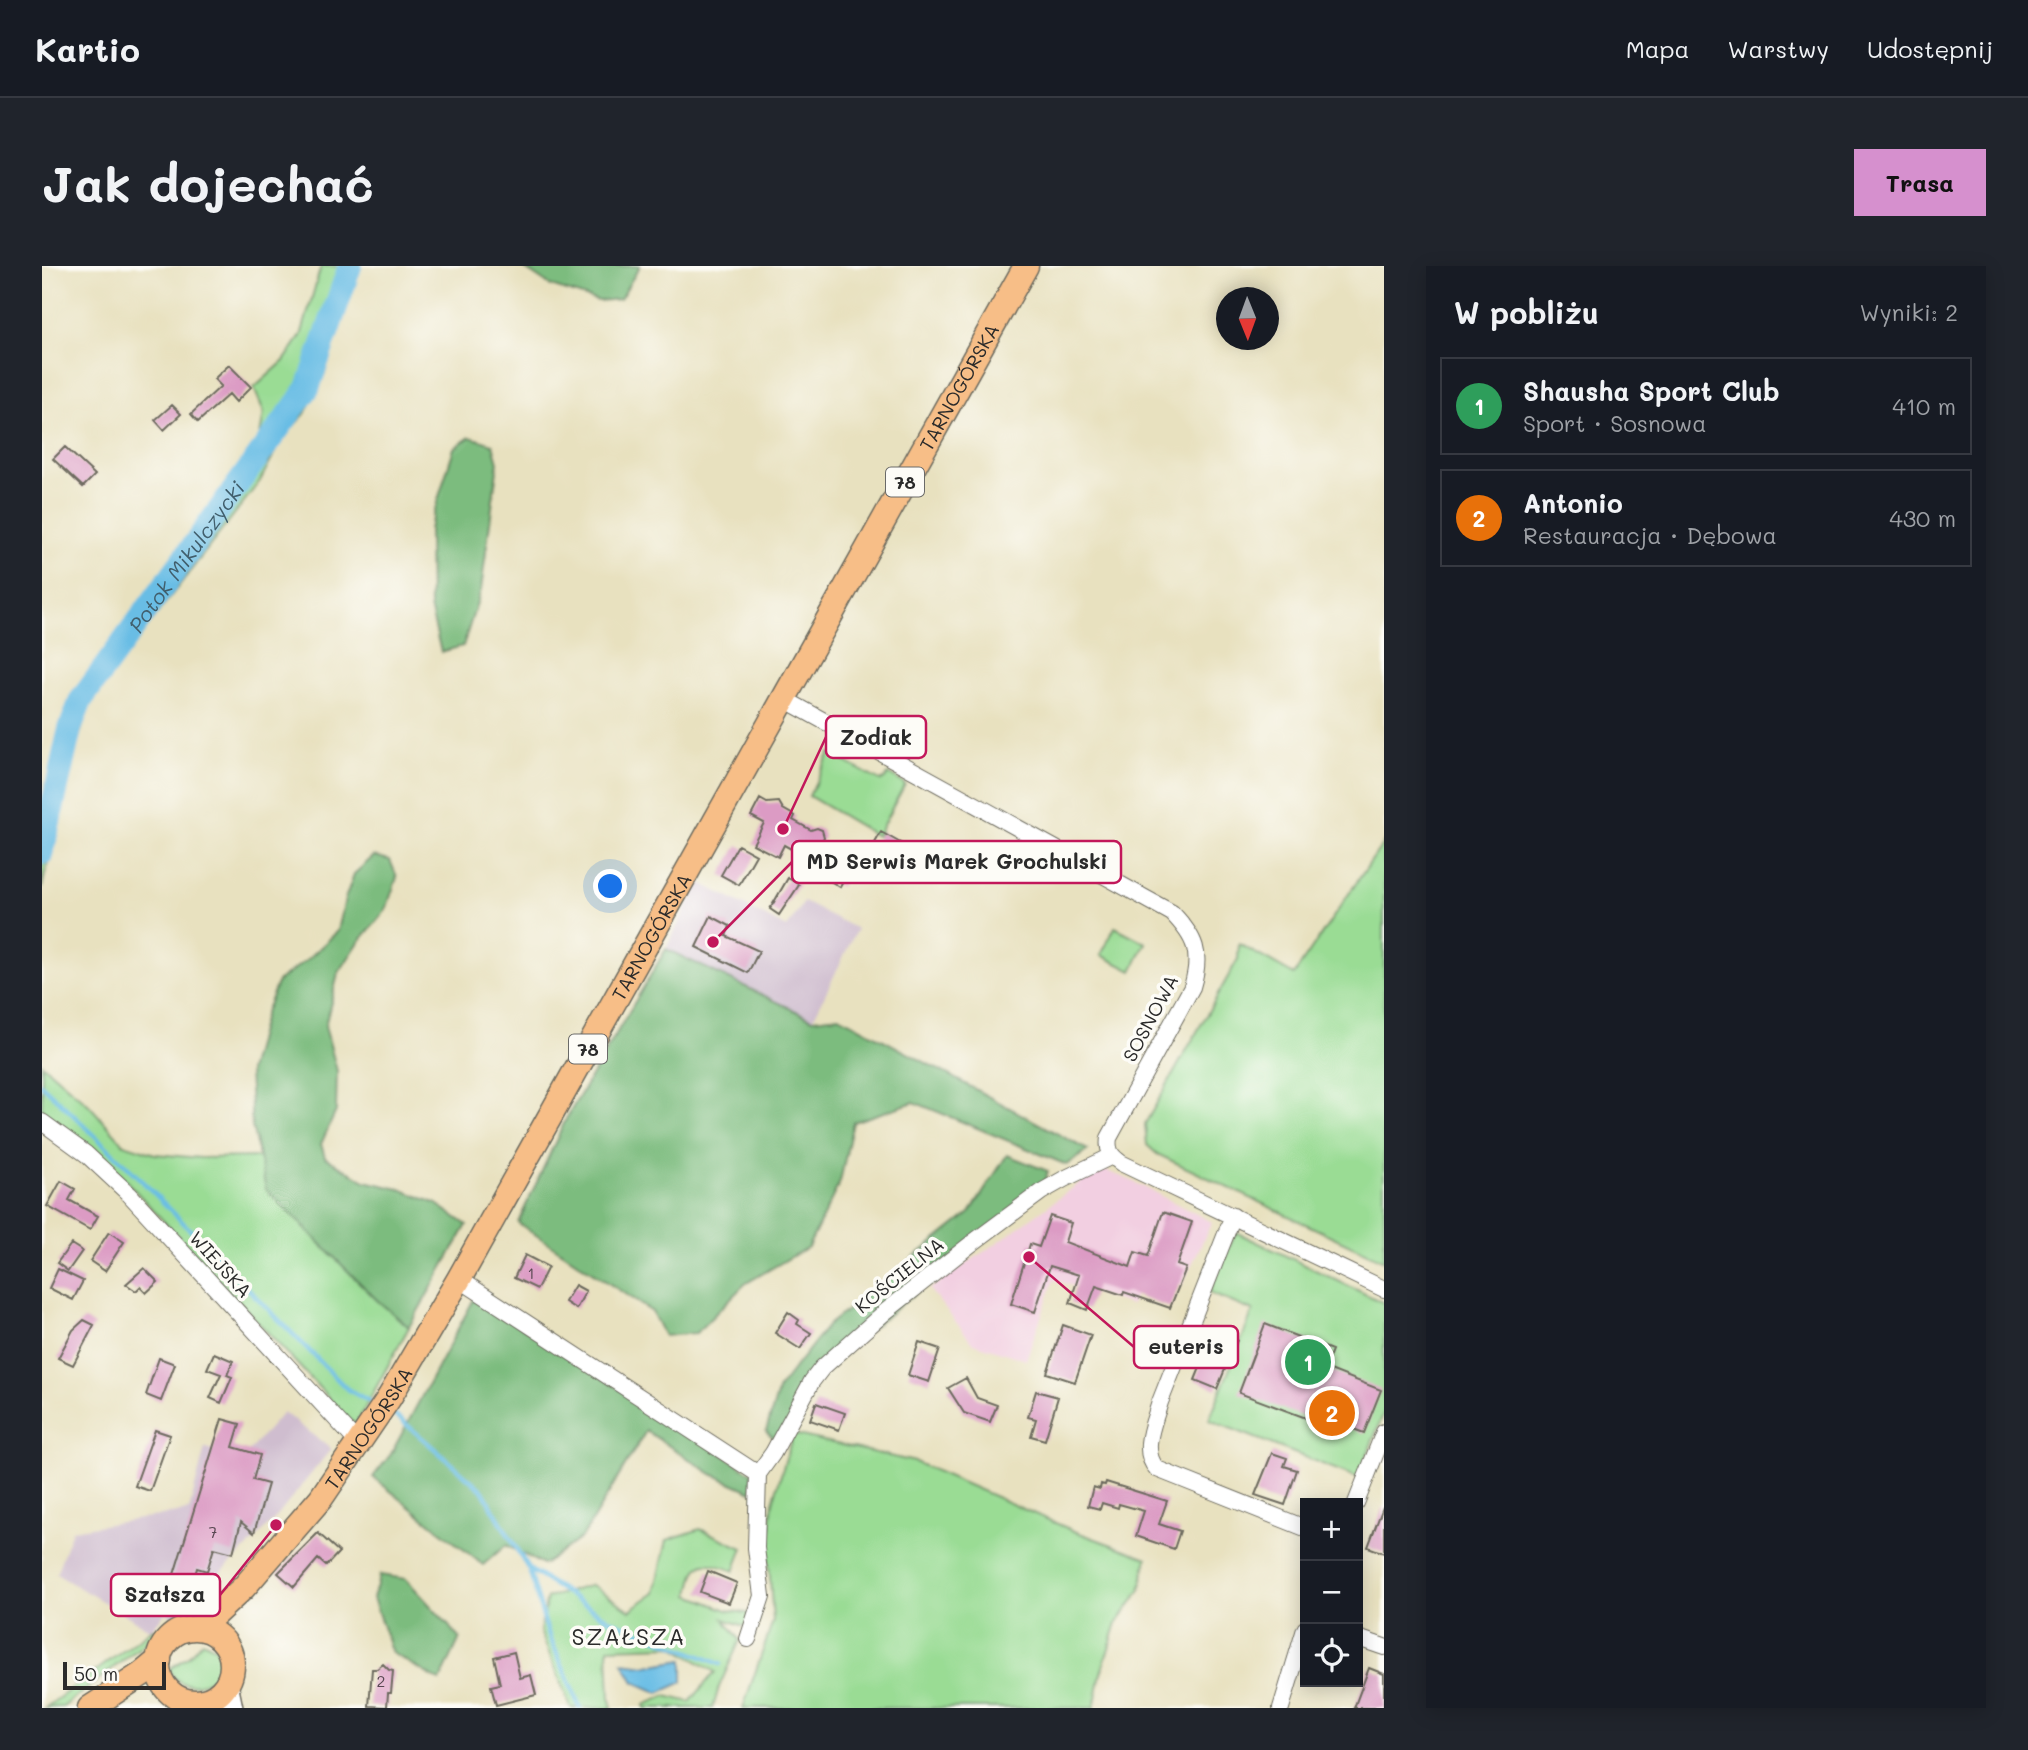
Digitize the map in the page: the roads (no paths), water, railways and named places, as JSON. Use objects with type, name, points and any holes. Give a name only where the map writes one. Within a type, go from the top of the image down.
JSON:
[{"type":"main road","name":"TARNOGÓRSKA","points":[[201,1627],[244,1587],[321,1498],[388,1398],[459,1279],[1026,266]]},
{"type":"main road","name":"TARNOGÓRSKA","points":[[223,1642],[244,1587]]},
{"type":"main road","points":[[159,1660],[164,1685],[182,1698],[203,1704],[216,1696],[228,1684],[231,1659],[223,1642],[201,1627]]},
{"type":"main road","name":"78","points":[[94,1705],[159,1660],[163,1645],[171,1637],[187,1629],[201,1627]]},
{"type":"main road","name":"78","points":[[94,1705],[164,1685]]},
{"type":"street","name":"SOSNOWA","points":[[784,699],[1172,913],[1188,929],[1196,950],[1198,968],[1192,987],[1109,1138],[1108,1147],[1112,1156]]},
{"type":"street","name":"WIEJSKA","points":[[42,1122],[86,1154],[128,1194],[364,1435]]},
{"type":"street","points":[[1112,1156],[1384,1289]]},
{"type":"street","name":"KOŚCIELNA","points":[[758,1474],[774,1453],[812,1381],[822,1368],[917,1285],[1041,1192],[1112,1156]]},
{"type":"street","points":[[1233,1216],[1160,1402],[1151,1433],[1149,1454],[1157,1469],[1300,1526]]},
{"type":"street","points":[[459,1279],[758,1474],[752,1545],[762,1597],[748,1639]]},
{"type":"street","points":[[1360,1498],[1377,1473],[1384,1432]]},
{"type":"street","points":[[1363,1640],[1384,1647]]},
{"type":"street","points":[[1281,1708],[1300,1645]]},
{"type":"street","points":[[228,1684],[233,1708]]},
{"type":"water","points":[[683,1660],[683,1682],[659,1693],[634,1682],[623,1663],[646,1666]]},
{"type":"waterway","name":"Potok Mikulczycki","points":[[42,853],[70,729],[81,700],[308,388],[350,266]]},
{"type":"waterway","points":[[42,1085],[138,1177],[347,1389],[374,1404]]},
{"type":"waterway","points":[[387,1412],[399,1418],[482,1490],[529,1570],[548,1633],[580,1708]]},
{"type":"waterway","points":[[530,1570],[608,1619],[720,1664]]},
{"type":"place","name":"Zodiak","points":[[783,829]]},
{"type":"place","name":"MD Serwis Marek Grochulski","points":[[713,942]]},
{"type":"place","name":"euteris","points":[[1029,1257]]},
{"type":"place","name":"Shausha Sport Club","points":[[1308,1362]]},
{"type":"place","name":"Antonio","points":[[1332,1413]]},
{"type":"place","name":"Szałsza","points":[[276,1525]]},
{"type":"district","name":"SZAŁSZA","points":[[629,1636]]}]
